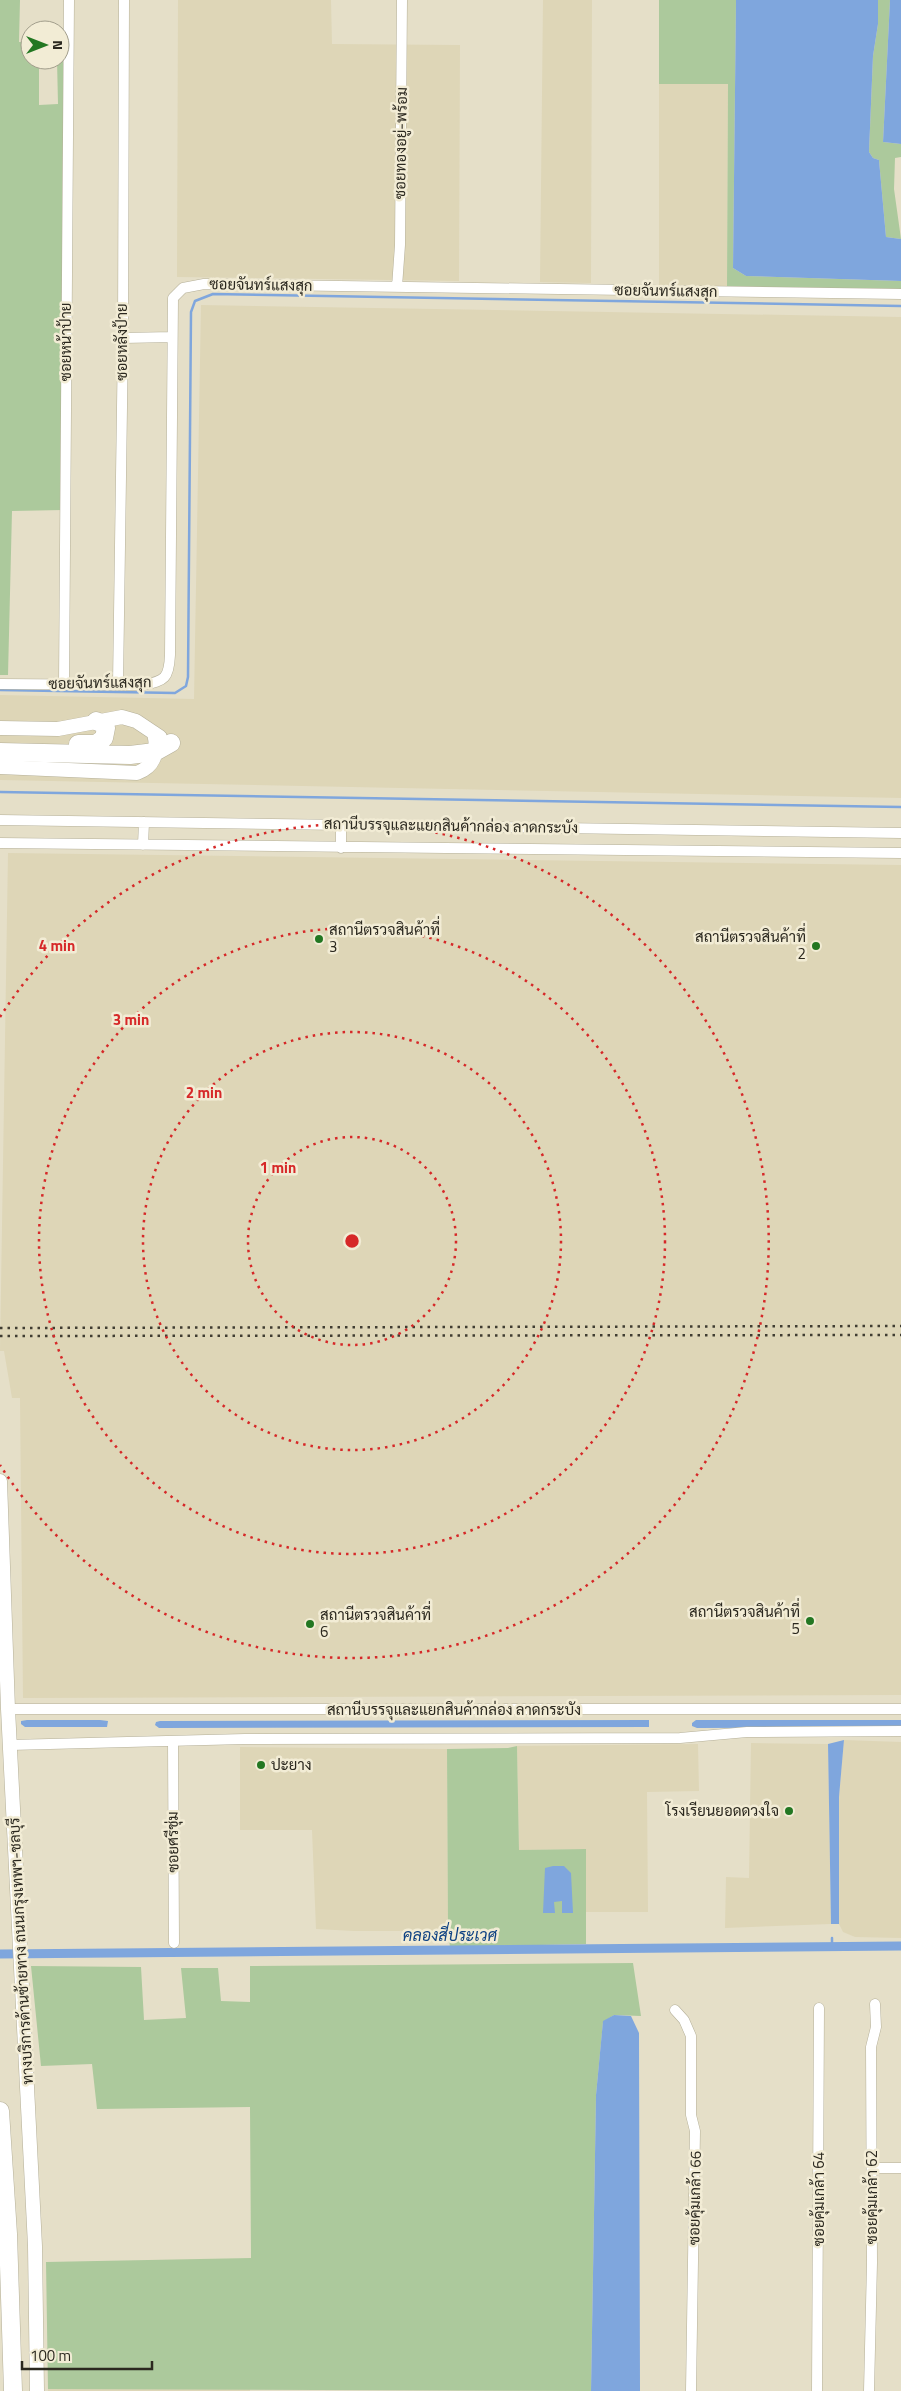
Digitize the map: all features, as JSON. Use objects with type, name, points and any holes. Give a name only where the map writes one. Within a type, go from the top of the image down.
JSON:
[{"type":"highway","points":[[0,742],[96,744],[104,738],[106,728],[103,724],[96,721]]},
{"type":"highway","points":[[0,752],[130,755],[155,752],[171,743]]},
{"type":"highway","points":[[0,2111],[8,2234],[13,2391]]},
{"type":"main road","points":[[0,728],[58,729],[122,717],[136,721],[171,743]]},
{"type":"main road","points":[[0,768],[137,773],[146,769],[154,760],[157,745],[154,732]]},
{"type":"main road","name":"ทางบริการด้านซ้ายทาง ถนนกรุงเทพฯ-ชลบุรี","points":[[0,1481],[6,1605],[8,1709],[35,2246],[37,2391]]},
{"type":"street","name":"ซอยหน้าป้าย","points":[[64,685],[69,0]]},
{"type":"street","name":"ซอยหลังป้าย","points":[[118,684],[123,338],[124,0]]},
{"type":"street","name":"ซอยทองอยู่-พร้อม","points":[[397,287],[400,226],[402,0]]},
{"type":"street","name":"ซอยจันทร์แสงสุก","points":[[0,684],[64,685],[157,682],[167,675],[169,667],[173,298],[183,288],[204,284],[901,294]]},
{"type":"street","points":[[123,338],[172,337]]},
{"type":"street","name":"สถานีบรรจุและแยกสินค้ากล่อง ลาดกระบัง","points":[[0,820],[901,833]]},
{"type":"street","points":[[143,845],[144,822]]},
{"type":"street","points":[[341,825],[341,848]]},
{"type":"street","name":"สถานีบรรจุและแยกสินค้ากล่อง ลาดกระบัง","points":[[0,843],[341,848],[901,852]]},
{"type":"street","name":"สถานีบรรจุและแยกสินค้ากล่อง ลาดกระบัง","points":[[8,1709],[901,1709]]},
{"type":"street","name":"สถานีบรรจุและแยกสินค้ากล่อง ลาดกระบัง","points":[[10,1745],[173,1741],[680,1738],[747,1732],[901,1730]]},
{"type":"street","name":"ซอยศรีชุ่ม","points":[[173,1741],[174,1943]]},
{"type":"street","name":"ซอยคุ้มเกล้า 62","points":[[869,2391],[872,2168],[870,2047],[876,2027],[875,2004]]},
{"type":"street","name":"ซอยคุ้มเกล้า 64","points":[[818,2391],[819,2008]]},
{"type":"street","name":"ซอยคุ้มเกล้า 66","points":[[675,2010],[684,2020],[690,2036],[691,2115],[695,2132],[691,2391]]},
{"type":"street","points":[[872,2168],[901,2168]]},
{"type":"shaded area","points":[[178,0],[331,0],[332,44],[460,45],[459,281],[177,277]]},
{"type":"shaded area","points":[[543,0],[592,0],[591,283],[540,282]]},
{"type":"shaded area","points":[[659,84],[728,84],[727,287],[659,288]]},
{"type":"shaded area","points":[[201,305],[901,317],[901,798],[0,780],[0,695],[194,699]]},
{"type":"shaded area","points":[[8,853],[901,865],[901,1695],[23,1698],[20,1398],[12,1398],[4,1351],[0,1351]]},
{"type":"shaded area","points":[[844,1740],[901,1742],[901,1938],[855,1937],[843,1932],[839,1924],[839,1797]]},
{"type":"shaded area","name":"โรงเรียนยอดดวงใจ","points":[[751,1743],[828,1744],[831,1924],[725,1928],[726,1877],[749,1878]]},
{"type":"shaded area","points":[[698,1744],[699,1791],[647,1792],[648,1912],[586,1912],[585,1849],[519,1850],[517,1746]]},
{"type":"shaded area","points":[[240,1747],[447,1749],[448,1931],[316,1929],[312,1830],[240,1830]]},
{"type":"shaded area","points":[[250,2388],[250,2391],[48,2391],[48,2389]]},
{"type":"green space","points":[[0,0],[20,0],[20,70],[39,70],[39,105],[58,104],[57,70],[68,70],[63,510],[12,511],[8,675],[0,675]]},
{"type":"green space","points":[[659,0],[736,0],[733,268],[746,276],[901,281],[901,289],[727,287],[728,84],[659,84]]},
{"type":"green space","points":[[878,0],[890,0],[883,142],[901,144],[901,157],[895,158],[894,189],[901,239],[886,237],[879,160],[873,158],[869,152],[873,56],[878,24]]},
{"type":"green space","points":[[517,1746],[519,1850],[586,1849],[586,1944],[450,1947],[448,1931],[447,1749],[508,1748]]},
{"type":"green space","points":[[633,1963],[641,2016],[614,2015],[603,2022],[596,2095],[591,2391],[48,2389],[46,2262],[251,2258],[250,2107],[97,2109],[92,2064],[41,2066],[31,1966],[141,1967],[144,2020],[186,2018],[181,1968],[218,1968],[221,2001],[250,2002],[250,1966]]},
{"type":"water","points":[[736,0],[878,0],[878,24],[873,56],[869,152],[873,158],[879,160],[886,237],[901,239],[901,281],[746,276],[733,268]]},
{"type":"water","points":[[890,0],[901,0],[901,144],[883,142]]},
{"type":"water","points":[[649,1720],[649,1727],[159,1728],[155,1725],[156,1722],[160,1721]]},
{"type":"water","points":[[696,1720],[901,1720],[901,1727],[697,1728],[692,1726],[692,1723]]},
{"type":"water","points":[[21,1721],[108,1721],[107,1727],[25,1727],[21,1724]]},
{"type":"water","points":[[844,1740],[839,1797],[839,1924],[831,1924],[828,1744]]},
{"type":"water","points":[[564,1866],[571,1873],[573,1913],[562,1913],[562,1901],[554,1902],[555,1913],[543,1913],[545,1868]]},
{"type":"water","points":[[614,2015],[631,2016],[639,2033],[640,2391],[591,2391],[596,2095],[603,2021]]},
{"type":"waterway","points":[[0,690],[175,693],[186,686],[188,677],[191,312],[195,301],[213,294],[901,306]]},
{"type":"waterway","points":[[0,792],[901,807]]},
{"type":"waterway","points":[[832,1938],[832,1947]]},
{"type":"waterway","name":"คลองสี่ประเวศ","points":[[0,1954],[901,1946]]},
{"type":"railway","points":[[0,1328],[901,1326]]},
{"type":"railway","points":[[0,1336],[901,1335]]},
{"type":"place","name":"สถานีตรวจสินค้าที่ 3","points":[[319,939]]},
{"type":"place","name":"สถานีตรวจสินค้าที่ 2","points":[[816,946]]},
{"type":"place","name":"สถานีตรวจสินค้าที่ 5","points":[[810,1621]]},
{"type":"place","name":"สถานีตรวจสินค้าที่ 6","points":[[310,1624]]},
{"type":"place","name":"ปะยาง","points":[[261,1765]]},
{"type":"place","name":"โรงเรียนยอดดวงใจ","points":[[789,1811]]}]
